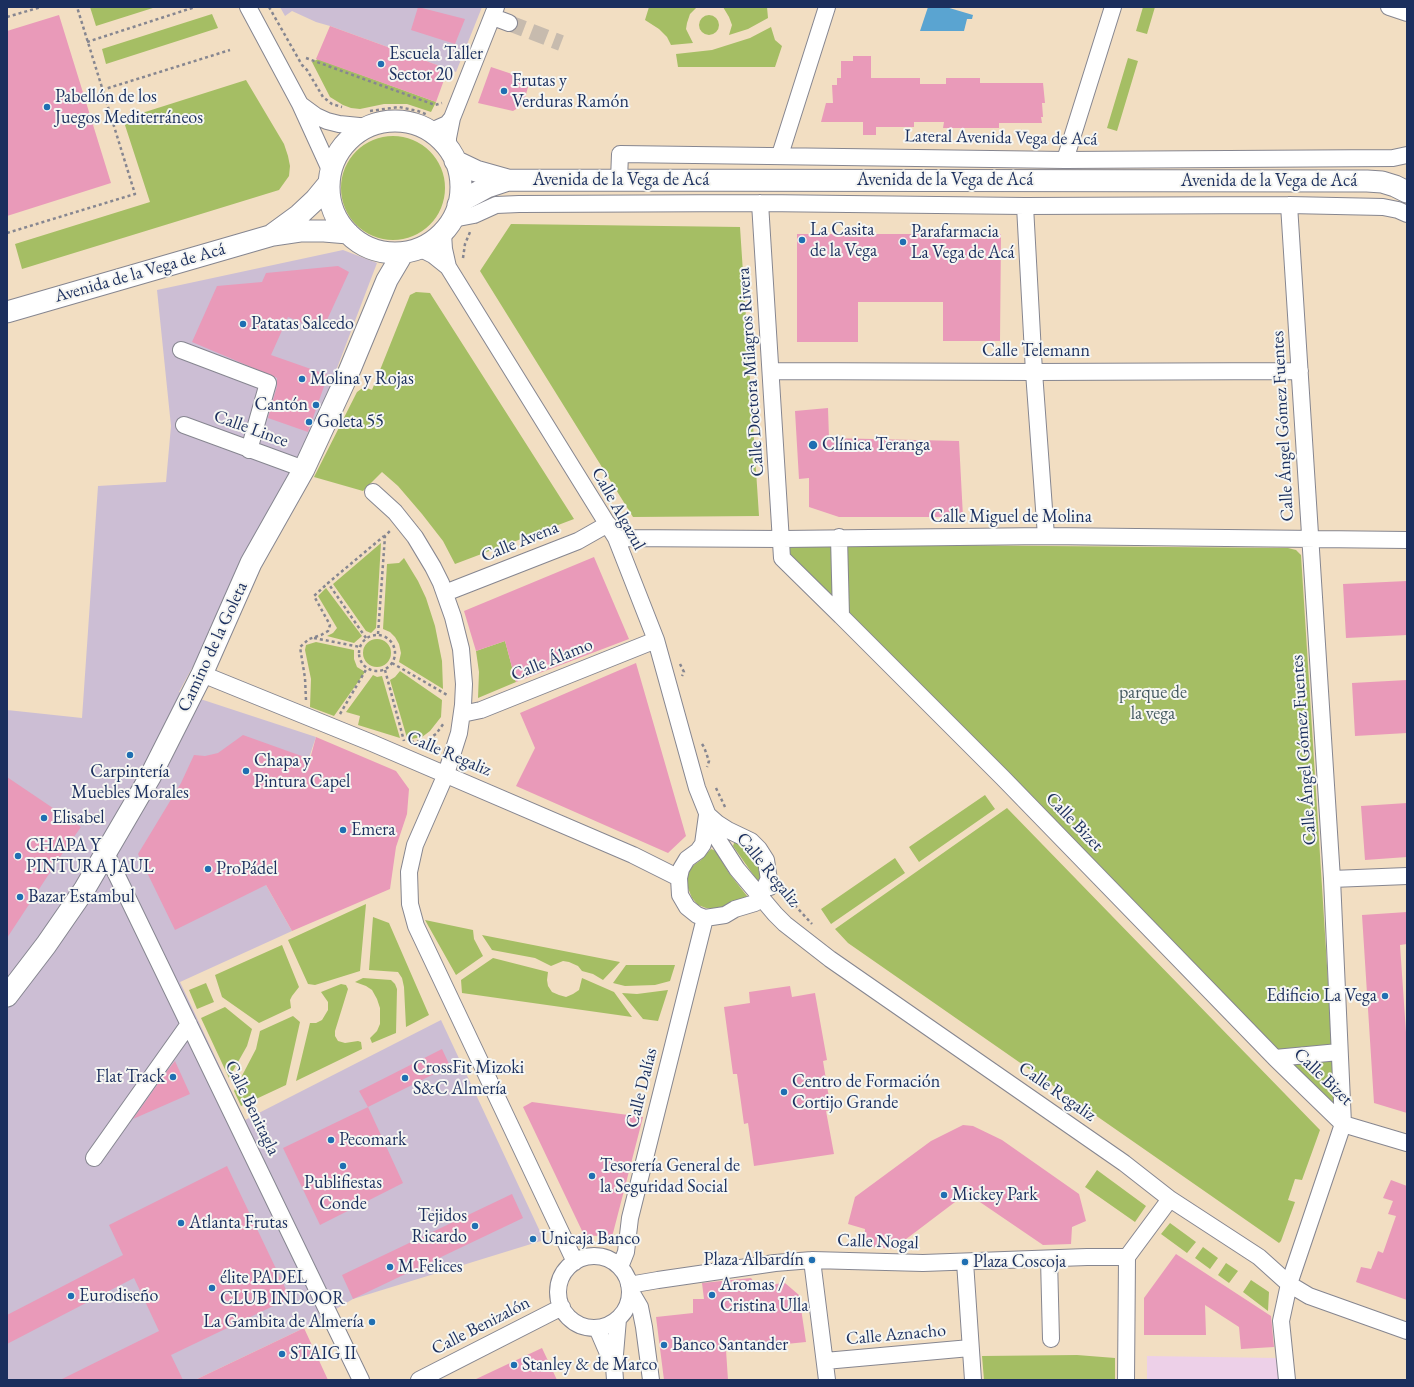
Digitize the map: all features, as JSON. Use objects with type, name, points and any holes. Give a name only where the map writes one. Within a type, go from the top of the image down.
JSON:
[{"type":"main road","points":[[368,119],[386,122],[403,122],[429,131],[440,140],[452,155],[458,168],[460,184],[452,219],[433,242],[403,251],[381,251],[362,244],[348,233],[335,214],[331,205],[330,177],[339,153],[360,131],[368,119]]},
{"type":"main road","name":"Avenida de la Vega de Acá","points":[[452,155],[476,171],[508,180]]},
{"type":"main road","name":"Avenida de la Vega de Acá","points":[[452,219],[482,189],[495,183],[508,180],[1243,180],[1382,182],[1399,179],[1407,175]]},
{"type":"main road","name":"Avenida de la Vega de Acá","points":[[273,235],[315,200],[330,177]]},
{"type":"main road","name":"Avenida de la Vega de Acá","points":[[1382,182],[1407,192]]},
{"type":"main road","name":"Avenida de la Vega de Acá","points":[[7,312],[273,235],[300,231],[348,233]]},
{"type":"main road","name":"Camino de la Goleta","points":[[7,996],[84,890],[150,777],[202,674],[251,563],[304,469],[348,374],[387,280],[403,251]]},
{"type":"street","points":[[248,7],[300,104],[330,177]]},
{"type":"street","points":[[780,155],[827,7]]},
{"type":"street","points":[[1065,160],[1113,7]]},
{"type":"street","points":[[1389,7],[1407,13]]},
{"type":"street","points":[[452,155],[448,138],[452,117],[495,12],[509,23]]},
{"type":"street","points":[[300,104],[316,116],[339,124],[368,119]]},
{"type":"street","points":[[429,131],[446,124],[452,117]]},
{"type":"street","name":"Lateral Avenida Vega de Acá","points":[[619,180],[620,154],[1065,160],[1393,158],[1407,155]]},
{"type":"street","points":[[452,219],[474,215],[493,206],[506,204],[760,203],[1025,206],[1289,205],[1383,207],[1398,210],[1407,214]]},
{"type":"street","name":"Calle Doctora Milagros Rivera","points":[[760,203],[782,539]]},
{"type":"street","name":"Calle Ángel Gómez Fuentes","points":[[1287,1380],[1281,1321],[1289,1284],[1343,1124],[1332,879],[1289,205]]},
{"type":"street","points":[[1025,206],[1034,372],[1046,536]]},
{"type":"street","name":"Calle Algazul","points":[[452,219],[444,249],[448,267],[616,538],[656,640],[697,788],[717,838]]},
{"type":"street","name":"Calle Algazul","points":[[403,251],[433,255],[448,267]]},
{"type":"street","points":[[181,350],[268,383],[249,450]]},
{"type":"street","name":"Calle Telemann","points":[[771,371],[1034,372],[1300,370]]},
{"type":"street","name":"Calle Lince","points":[[184,425],[304,469]]},
{"type":"street","points":[[373,492],[395,512],[415,536],[433,567],[445,593],[453,617],[460,649],[464,684],[459,733],[446,774],[415,845],[409,872],[410,904],[416,926],[575,1262]]},
{"type":"street","name":"Calle Avena","points":[[445,593],[578,541],[608,524]]},
{"type":"street","name":"Calle Miguel de Molina","points":[[616,538],[782,539],[839,537],[1046,536],[1407,540]]},
{"type":"street","points":[[839,537],[841,616]]},
{"type":"street","name":"Calle Bizet","points":[[782,539],[782,558],[1003,778],[1275,1058],[1343,1124]]},
{"type":"street","name":"Calle Álamo","points":[[462,714],[481,710],[656,640]]},
{"type":"street","name":"Calle Regaliz","points":[[202,674],[446,774],[633,855],[679,878]]},
{"type":"street","points":[[708,814],[717,823],[751,841],[760,849],[766,860],[775,914],[754,907],[745,906]]},
{"type":"street","points":[[698,851],[703,844],[708,814]]},
{"type":"street","points":[[735,833],[726,834],[717,838],[687,859],[681,869],[679,878],[680,895],[687,907],[697,915],[706,918],[726,915],[735,909],[755,903],[760,898],[769,878]]},
{"type":"street","name":"Calle Regaliz","points":[[717,838],[760,898],[785,924],[830,959],[1124,1164],[1170,1199],[1259,1257],[1289,1284],[1309,1296],[1407,1331]]},
{"type":"street","name":"Calle Benitagla","points":[[106,854],[361,1380]]},
{"type":"street","points":[[1332,879],[1407,876]]},
{"type":"street","name":"Calle Dalías","points":[[620,1267],[626,1252],[630,1218],[706,918]]},
{"type":"street","points":[[94,1158],[189,1024]]},
{"type":"street","name":"Calle Bizet","points":[[1275,1058],[1339,1052]]},
{"type":"street","points":[[1343,1124],[1407,1143]]},
{"type":"street","points":[[1126,1380],[1127,1257],[1170,1199]]},
{"type":"street","points":[[630,1287],[628,1306],[618,1319],[611,1324],[597,1328],[580,1326],[573,1321],[563,1311],[559,1300],[558,1290],[560,1282],[565,1271],[575,1262],[585,1257],[600,1256],[614,1262],[620,1267],[628,1280],[640,1307],[651,1380]]},
{"type":"street","name":"Calle Nogal","points":[[630,1287],[658,1280],[775,1263],[812,1260],[923,1263],[1127,1257]]},
{"type":"street","points":[[1049,1259],[1051,1339]]},
{"type":"street","points":[[812,1260],[827,1380]]},
{"type":"street","points":[[965,1262],[973,1380]]},
{"type":"street","name":"Calle Benizalón","points":[[419,1380],[562,1307]]},
{"type":"street","points":[[614,1373],[618,1319]]},
{"type":"street","points":[[597,1328],[614,1373]]},
{"type":"street","name":"Calle Aznacho","points":[[825,1361],[970,1348]]},
{"type":"path","points":[[7,17],[41,7]]},
{"type":"path","points":[[7,233],[135,194],[77,7]]},
{"type":"path","points":[[87,42],[194,7]]},
{"type":"path","points":[[269,7],[302,65],[307,70],[323,97],[332,104],[346,109]]},
{"type":"path","points":[[102,90],[230,50]]},
{"type":"path","points":[[306,58],[435,104],[444,103],[446,98]]},
{"type":"path","points":[[368,119],[383,108],[399,107],[428,115],[438,115],[441,111],[452,117]]},
{"type":"path","points":[[464,261],[463,255],[465,244],[472,229]]},
{"type":"path","points":[[306,702],[305,678],[300,646],[309,639],[328,631],[330,625],[314,596],[390,531]]},
{"type":"path","points":[[378,634],[385,536]]},
{"type":"path","points":[[328,583],[366,638]]},
{"type":"path","points":[[378,634],[383,635],[392,642],[396,653],[392,663],[385,670],[379,671],[367,668],[360,659],[360,647],[366,638],[378,634]]},
{"type":"path","points":[[314,638],[360,647]]},
{"type":"path","points":[[392,663],[450,696],[449,689]]},
{"type":"path","points":[[337,720],[367,668]]},
{"type":"path","points":[[385,670],[404,743]]},
{"type":"path","points":[[399,742],[425,741],[436,734],[446,720]]},
{"type":"path","points":[[706,750],[709,760]]},
{"type":"shaded area","points":[[280,7],[482,7],[456,72],[316,22],[292,11],[285,16]]},
{"type":"shaded area","points":[[343,250],[377,263],[297,473],[179,692],[316,737],[266,885],[292,931],[180,982],[245,1120],[441,1020],[544,1240],[353,1299],[304,1328],[195,1380],[7,1380],[7,710],[82,718],[98,486],[166,482],[171,426],[157,290]]},
{"type":"shaded area","points":[[1147,1356],[1277,1358],[1279,1380],[1147,1380]]},
{"type":"green space","points":[[90,7],[156,7],[96,26]]},
{"type":"green space","points":[[649,7],[697,7],[690,14],[686,29],[693,43],[671,45],[667,37],[659,29],[645,20]]},
{"type":"green space","points":[[723,7],[767,7],[768,18],[748,29],[729,35],[732,25]]},
{"type":"green space","points":[[1143,7],[1155,7],[1147,34],[1136,31]]},
{"type":"green space","points":[[212,14],[218,28],[106,64],[102,49]]},
{"type":"green space","points":[[709,15],[716,18],[719,25],[716,32],[709,35],[702,32],[699,25],[702,18]]},
{"type":"green space","points":[[771,27],[775,40],[782,46],[775,67],[678,67],[676,54],[712,50],[750,38]]},
{"type":"green space","points":[[1128,58],[1138,61],[1117,131],[1107,128]]},
{"type":"green space","points":[[318,59],[436,102],[431,112],[407,104],[384,104],[360,109],[351,108],[330,97],[312,62]]},
{"type":"green space","points":[[246,80],[284,144],[288,156],[290,166],[289,176],[279,190],[22,269],[15,244],[150,202],[123,119]]},
{"type":"green space","points":[[393,136],[413,140],[430,151],[441,168],[445,188],[441,208],[430,225],[413,236],[393,240],[373,236],[356,225],[345,208],[341,188],[345,168],[356,151],[373,140]]},
{"type":"green space","points":[[511,224],[740,227],[759,516],[633,517],[480,271]]},
{"type":"green space","points":[[416,292],[430,293],[574,519],[455,564],[443,541],[422,514],[398,486],[382,472],[363,491],[314,477],[357,392],[364,387],[372,390],[410,295]]},
{"type":"green space","points":[[381,543],[376,628],[371,633],[366,631],[333,584]]},
{"type":"green space","name":"parque de la vega","points":[[804,544],[1288,548],[1296,550],[1301,555],[1336,1108],[790,560],[789,546]]},
{"type":"green space","points":[[404,558],[426,598],[435,626],[442,661],[443,689],[399,662],[401,653],[399,644],[390,632],[383,629],[387,564],[399,563]]},
{"type":"green space","points":[[326,588],[362,636],[354,643],[327,636],[333,633],[337,628],[318,596]]},
{"type":"green space","points":[[377,639],[387,643],[391,653],[387,663],[377,667],[367,663],[363,653],[367,643]]},
{"type":"green space","points":[[505,641],[516,682],[478,698],[479,672],[476,651]]},
{"type":"green space","points":[[316,642],[354,650],[354,659],[357,667],[365,672],[334,716],[310,707],[311,679],[305,650],[306,645]]},
{"type":"green space","points":[[400,671],[442,700],[441,717],[430,731],[422,737],[411,739],[407,738],[390,680]]},
{"type":"green space","points":[[373,675],[377,677],[382,676],[400,738],[358,725],[360,716],[346,712]]},
{"type":"green space","points":[[985,795],[995,809],[919,862],[909,847]]},
{"type":"green space","points":[[1007,808],[1320,1130],[1302,1180],[1295,1179],[1288,1200],[1295,1202],[1279,1243],[848,943],[835,929]]},
{"type":"green space","points":[[737,842],[755,853],[763,871],[759,883],[733,846],[734,843]]},
{"type":"green space","points":[[711,849],[716,851],[729,873],[747,896],[745,901],[714,909],[698,905],[692,898],[686,883],[687,873]]},
{"type":"green space","points":[[895,858],[905,873],[831,924],[821,909]]},
{"type":"green space","points":[[366,904],[360,971],[315,985],[308,984],[288,940]]},
{"type":"green space","points":[[373,917],[389,923],[429,1015],[406,1027],[404,987],[402,978],[398,972],[369,970]]},
{"type":"green space","points":[[425,920],[473,930],[474,939],[483,956],[456,975]]},
{"type":"green space","points":[[482,935],[620,962],[603,980],[593,974],[582,971],[578,966],[569,962],[563,961],[551,966],[535,958],[492,950]]},
{"type":"green space","points":[[282,945],[299,987],[290,1000],[291,1008],[259,1023],[222,997],[215,975]]},
{"type":"green space","points":[[493,958],[548,972],[548,986],[552,992],[566,997],[579,990],[582,978],[614,992],[632,1017],[462,993],[461,980]]},
{"type":"green space","points":[[626,965],[675,965],[670,981],[655,985],[625,986],[613,983]]},
{"type":"green space","points":[[363,978],[391,980],[397,989],[396,1033],[372,1043],[370,1038],[377,1031],[380,1024],[380,1008],[372,990],[355,982]]},
{"type":"green space","points":[[206,983],[214,1002],[197,1009],[189,990]]},
{"type":"green space","points":[[341,984],[346,985],[348,989],[335,1031],[335,1036],[338,1041],[345,1043],[361,1042],[362,1049],[296,1081],[310,1023],[316,1023],[322,1020],[328,1010],[328,1002],[321,992]]},
{"type":"green space","points":[[668,990],[658,1021],[643,1019],[622,993],[637,994]]},
{"type":"green space","points":[[225,1007],[252,1029],[247,1046],[229,1078],[201,1018]]},
{"type":"green space","points":[[293,1016],[300,1022],[286,1085],[241,1106],[234,1091],[256,1049],[260,1031]]},
{"type":"green space","points":[[1097,1170],[1146,1206],[1135,1222],[1085,1187]]},
{"type":"green space","points":[[1170,1223],[1196,1242],[1187,1253],[1161,1234]]},
{"type":"green space","points":[[1203,1247],[1218,1258],[1210,1269],[1195,1258]]},
{"type":"green space","points":[[1226,1263],[1238,1271],[1229,1283],[1218,1275]]},
{"type":"green space","points":[[1251,1280],[1269,1292],[1268,1311],[1243,1292]]},
{"type":"green space","points":[[1077,1355],[1115,1358],[1115,1380],[984,1380],[982,1356]]},
{"type":"water","points":[[928,7],[946,7],[973,15],[972,19],[967,19],[964,31],[920,31]]},
{"type":"building","points":[[418,7],[465,19],[455,44],[411,30]]},
{"type":"building","name":"Pabellón de los Juegos Mediterráneos","points":[[59,15],[111,183],[7,216],[7,31]]},
{"type":"building","name":"Escuela Taller Sector 20","points":[[330,26],[448,69],[436,102],[316,59]]},
{"type":"building","points":[[853,56],[871,56],[871,78],[920,78],[920,84],[946,84],[946,78],[980,78],[980,83],[1043,83],[1045,103],[1042,103],[1042,123],[999,123],[999,128],[943,128],[944,122],[914,122],[914,127],[876,127],[876,135],[863,135],[863,122],[821,122],[826,103],[833,103],[832,85],[837,85],[837,78],[841,78],[841,61],[853,61]]},
{"type":"building","name":"Frutas y Verduras Ramón","points":[[491,67],[530,80],[523,105],[513,111],[478,103]]},
{"type":"building","points":[[797,234],[1001,234],[1000,341],[943,341],[943,302],[858,302],[858,342],[797,342]]},
{"type":"building","name":"Patatas Salcedo","points":[[338,266],[349,272],[322,331],[288,317],[271,355],[328,375],[308,432],[268,418],[277,386],[277,378],[192,342],[217,286],[262,282],[266,273]]},
{"type":"building","points":[[828,408],[829,438],[959,441],[963,517],[839,517],[809,507],[809,478],[799,479],[795,411]]},
{"type":"building","points":[[594,557],[629,639],[516,682],[505,641],[476,651],[464,611]]},
{"type":"building","points":[[1407,581],[1407,635],[1346,638],[1343,584]]},
{"type":"building","points":[[636,663],[686,836],[668,853],[516,786],[535,748],[520,713]]},
{"type":"building","points":[[1407,680],[1407,733],[1355,736],[1352,683]]},
{"type":"building","points":[[243,735],[310,759],[316,737],[396,771],[409,789],[407,814],[396,847],[390,889],[292,931],[266,885],[175,930],[138,854],[181,783],[194,755],[205,756],[218,753]]},
{"type":"building","points":[[7,777],[81,827],[7,938]]},
{"type":"building","points":[[1407,803],[1407,857],[1365,860],[1361,806]]},
{"type":"building","name":"Edificio La Vega","points":[[1407,912],[1407,944],[1400,945],[1407,1047],[1407,1113],[1374,1103],[1362,915]]},
{"type":"building","name":"Centro de Formación Cortijo Grande","points":[[790,986],[792,997],[815,993],[827,1060],[823,1061],[831,1110],[826,1111],[834,1154],[754,1166],[748,1123],[744,1124],[737,1074],[733,1074],[724,1007],[750,1003],[749,992]]},
{"type":"building","name":"CrossFit Mizoki S&C Almería","points":[[442,1049],[450,1066],[368,1107],[359,1091]]},
{"type":"building","name":"Flat Track","points":[[175,1061],[190,1094],[133,1119],[167,1071]]},
{"type":"building","name":"Tesorería General de la Seguridad Social","points":[[532,1102],[643,1117],[612,1237],[584,1235],[523,1107]]},
{"type":"building","points":[[368,1107],[403,1183],[320,1225],[283,1148]]},
{"type":"building","points":[[963,1125],[973,1126],[1002,1140],[1079,1194],[1086,1221],[1072,1227],[1071,1244],[1043,1245],[974,1198],[959,1199],[893,1249],[864,1246],[865,1229],[848,1224],[855,1197],[931,1141]]},
{"type":"building","points":[[227,1166],[290,1298],[171,1355],[183,1380],[60,1380],[159,1331],[134,1278],[7,1344],[7,1315],[123,1255],[109,1225]]},
{"type":"building","points":[[1391,1180],[1407,1186],[1407,1300],[1356,1282],[1361,1267],[1371,1269],[1378,1251],[1383,1253],[1396,1216],[1388,1214],[1393,1201],[1383,1198]]},
{"type":"building","points":[[512,1194],[523,1218],[353,1299],[342,1275]]},
{"type":"building","points":[[1176,1254],[1271,1316],[1274,1347],[1241,1349],[1239,1327],[1205,1305],[1206,1335],[1144,1335],[1144,1298]]},
{"type":"building","points":[[751,1278],[757,1286],[785,1283],[799,1295],[806,1342],[726,1350],[728,1380],[664,1380],[656,1317],[693,1313],[693,1299],[704,1299],[702,1283]]},
{"type":"building","name":"STAIG II","points":[[304,1328],[328,1380],[195,1380]]},
{"type":"building","points":[[542,1348],[557,1380],[474,1380]]},
{"type":"tunnel","points":[[509,23],[561,43]]},
{"type":"place","name":"Escuela Taller Sector 20","points":[[381,64]]},
{"type":"place","name":"Frutas y Verduras Ramón","points":[[504,91]]},
{"type":"place","name":"Pabellón de los Juegos Mediterráneos","points":[[47,107]]},
{"type":"place","name":"La Casita de la Vega","points":[[802,240]]},
{"type":"place","name":"Parafarmacia La Vega de Acá","points":[[903,242]]},
{"type":"place","name":"Patatas Salcedo","points":[[243,324]]},
{"type":"place","name":"Molina y Rojas","points":[[302,379]]},
{"type":"place","name":"Cantón","points":[[316,405]]},
{"type":"place","name":"Goleta 55","points":[[309,422]]},
{"type":"place","name":"Clínica Teranga","points":[[813,445]]},
{"type":"place","name":"Carpintería Muebles Morales","points":[[130,755]]},
{"type":"place","name":"Chapa y Pintura Capel","points":[[246,771]]},
{"type":"place","name":"Elisabel","points":[[44,818]]},
{"type":"place","name":"Emera","points":[[343,830]]},
{"type":"place","name":"CHAPA Y PINTURA JAUL","points":[[18,856]]},
{"type":"place","name":"ProPádel","points":[[208,869]]},
{"type":"place","name":"Bazar Estambul","points":[[20,897]]},
{"type":"place","name":"Edificio La Vega","points":[[1385,996]]},
{"type":"place","name":"Flat Track","points":[[173,1077]]},
{"type":"place","name":"CrossFit Mizoki S&C Almería","points":[[405,1078]]},
{"type":"place","name":"Centro de Formación Cortijo Grande","points":[[784,1092]]},
{"type":"place","name":"Pecomark","points":[[331,1140]]},
{"type":"place","name":"Publifiestas Conde","points":[[343,1166]]},
{"type":"place","name":"Tesorería General de la Seguridad Social","points":[[592,1176]]},
{"type":"place","name":"Mickey Park","points":[[944,1195]]},
{"type":"place","name":"Atlanta Frutas","points":[[181,1223]]},
{"type":"place","name":"Tejidos Ricardo","points":[[475,1226]]},
{"type":"place","name":"Unicaja Banco","points":[[533,1239]]},
{"type":"place","name":"Plaza Albardín","points":[[812,1260]]},
{"type":"place","name":"Plaza Coscoja","points":[[965,1262]]},
{"type":"place","name":"M.Felices","points":[[390,1267]]},
{"type":"place","name":"élite PADEL CLUB INDOOR","points":[[212,1288]]},
{"type":"place","name":"Aromas / Cristina Ulla","points":[[712,1295]]},
{"type":"place","name":"Eurodiseño","points":[[71,1296]]},
{"type":"place","name":"La Gambita de Almería","points":[[372,1322]]},
{"type":"place","name":"Banco Santander","points":[[664,1345]]},
{"type":"place","name":"STAIG II","points":[[282,1354]]},
{"type":"place","name":"Stanley & de Marco","points":[[514,1365]]}]
